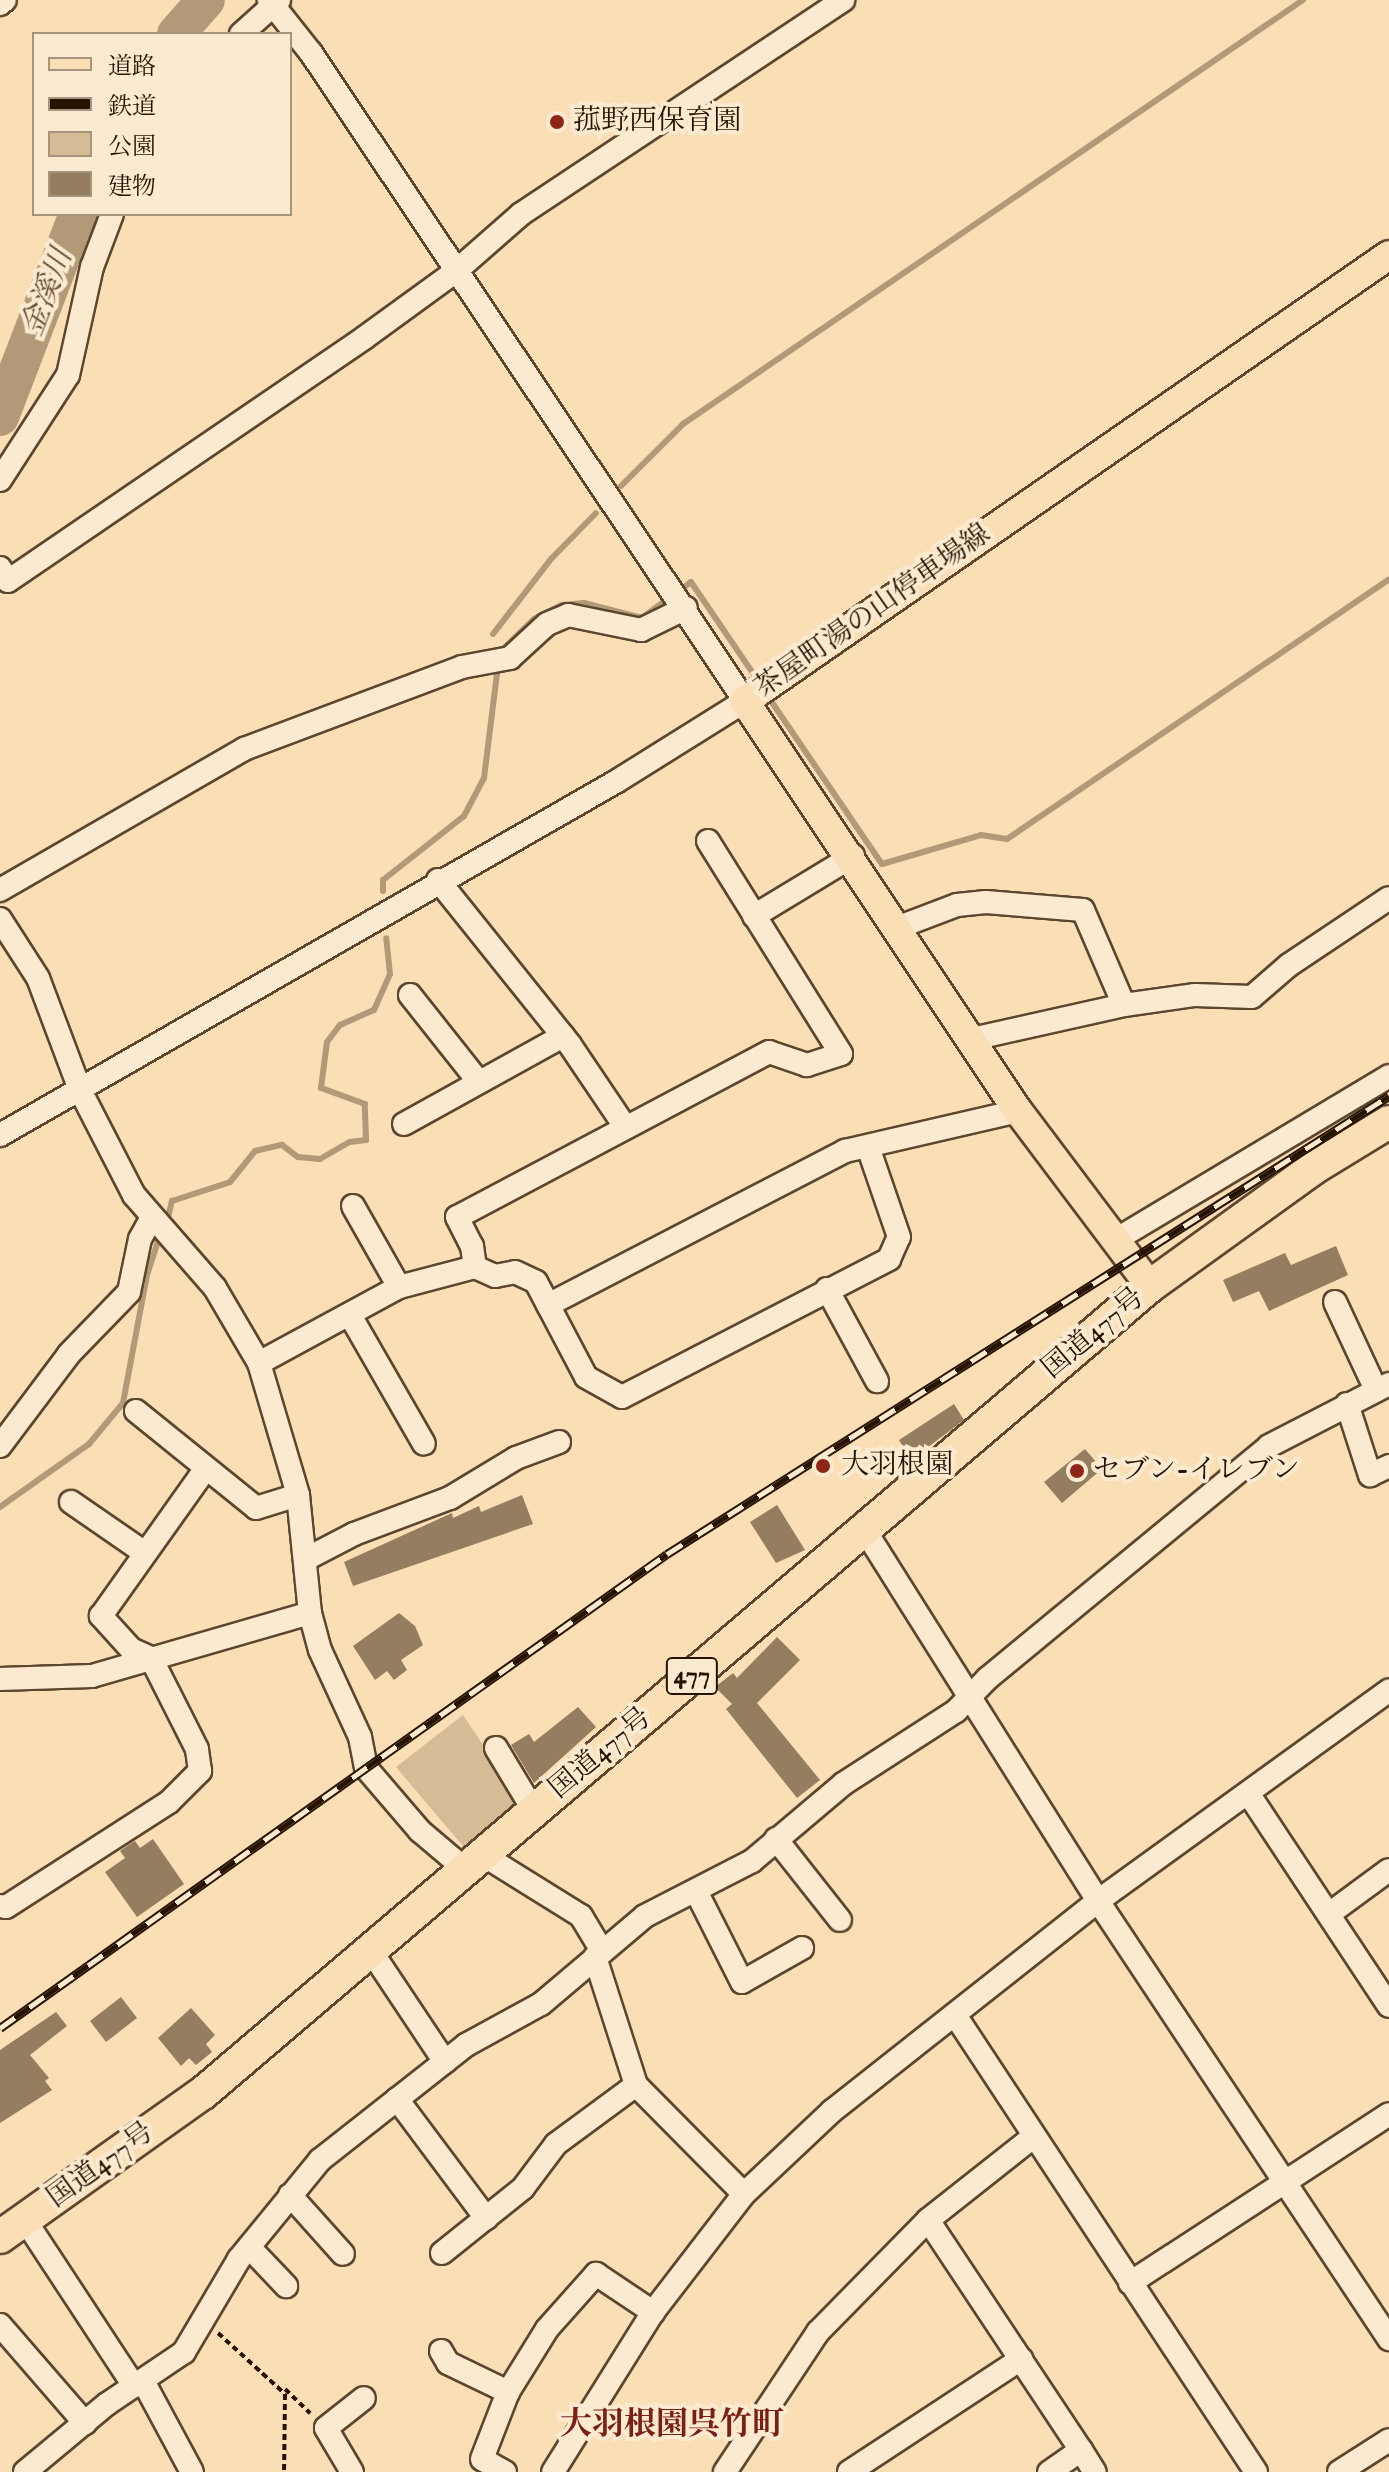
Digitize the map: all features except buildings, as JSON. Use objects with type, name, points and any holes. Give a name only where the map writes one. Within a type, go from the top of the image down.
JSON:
[{"type":"highway","name":"国道477号","points":[[13,2229],[203,2093],[1150,1286],[1312,1169],[1389,1122]]},
{"type":"main road","name":"茶屋町湯の山停車場線","points":[[1150,1286],[1018,1111],[748,699],[1389,255]]},
{"type":"street","points":[[0,4],[5,0]]},
{"type":"street","points":[[0,568],[8,581],[455,272],[521,214],[843,0]]},
{"type":"street","points":[[0,1135],[438,880],[617,781],[748,699],[274,2],[243,32]]},
{"type":"street","points":[[0,480],[68,375],[92,267],[111,216]]},
{"type":"street","points":[[0,890],[244,749],[483,663],[510,658],[547,624],[568,615],[641,630],[685,607]]},
{"type":"street","points":[[475,1267],[472,1246],[457,1217],[624,1125],[769,1052],[807,1065],[841,1054],[708,841]]},
{"type":"street","points":[[754,916],[853,856]]},
{"type":"street","points":[[438,880],[563,1036],[624,1125]]},
{"type":"street","points":[[972,1039],[1124,1005],[1195,995],[1252,997],[1289,965],[1389,898]]},
{"type":"street","points":[[899,927],[957,905],[986,902],[1083,910],[1124,1005]]},
{"type":"street","points":[[0,919],[38,978],[80,1090],[134,1195],[215,1288],[259,1363],[298,1495],[308,1558],[310,1613],[320,1650],[360,1737],[366,1768],[420,1831],[581,1916],[598,1954],[636,2085],[744,2194]]},
{"type":"street","points":[[410,995],[479,1082]]},
{"type":"street","points":[[404,1124],[563,1036]]},
{"type":"street","points":[[1117,1239],[1389,1076]]},
{"type":"street","points":[[548,1305],[845,1151],[1018,1111]]},
{"type":"street","points":[[259,1363],[351,1317],[399,1287],[475,1267],[495,1276],[515,1272],[536,1282],[586,1377],[622,1397],[889,1259],[899,1237],[868,1147]]},
{"type":"street","points":[[353,1206],[399,1287]]},
{"type":"street","points":[[0,1446],[69,1354],[129,1292],[140,1239],[154,1220]]},
{"type":"street","points":[[827,1289],[877,1381]]},
{"type":"street","points":[[25,2472],[85,2423],[184,2352],[249,2247],[320,2160],[445,2062],[541,2004],[645,1916],[752,1861],[855,1776],[956,1711],[972,1693],[1269,1446],[1382,1387],[1335,1302]]},
{"type":"street","points":[[351,1317],[424,1444]]},
{"type":"street","points":[[1347,1404],[1370,1475],[1389,1466]]},
{"type":"street","points":[[136,1411],[256,1508],[298,1495]]},
{"type":"street","points":[[308,1558],[354,1534],[450,1498],[516,1458],[559,1442]]},
{"type":"street","points":[[0,1906],[6,1907],[169,1802],[200,1771],[197,1749],[151,1658],[131,1649],[101,1616],[206,1468]]},
{"type":"street","points":[[71,1502],[145,1553]]},
{"type":"street","points":[[864,1529],[972,1693],[1098,1901],[1389,2339]]},
{"type":"street","points":[[0,1679],[92,1676],[310,1613]]},
{"type":"street","points":[[553,2472],[653,2312],[744,2194],[832,2111],[1098,1901],[1389,1690]]},
{"type":"street","points":[[496,1748],[534,1811]]},
{"type":"street","points":[[1248,1793],[1389,2006]]},
{"type":"street","points":[[776,1839],[840,1920]]},
{"type":"street","points":[[1329,1914],[1389,1870]]},
{"type":"street","points":[[696,1891],[742,1982],[802,1948]]},
{"type":"street","points":[[371,1951],[445,2062]]},
{"type":"street","points":[[955,2015],[1256,2472]]},
{"type":"street","points":[[442,2253],[523,2188],[556,2144],[636,2085]]},
{"type":"street","points":[[397,2099],[486,2218]]},
{"type":"street","points":[[1130,2283],[1389,2114]]},
{"type":"street","points":[[725,2472],[818,2332],[928,2220],[1033,2137]]},
{"type":"street","points":[[290,2195],[343,2254]]},
{"type":"street","points":[[928,2220],[1095,2472]]},
{"type":"street","points":[[13,2229],[139,2383],[192,2472]]},
{"type":"street","points":[[249,2247],[286,2286]]},
{"type":"street","points":[[505,2472],[479,2466],[508,2392],[547,2329],[596,2274],[653,2312]]},
{"type":"street","points":[[0,2325],[85,2423]]},
{"type":"street","points":[[441,2351],[448,2363],[508,2392]]},
{"type":"street","points":[[849,2472],[1021,2359]]},
{"type":"street","points":[[352,2472],[326,2428],[364,2398]]},
{"type":"street","points":[[1339,2472],[1389,2440]]},
{"type":"street","points":[[1049,2472],[1081,2450]]},
{"type":"path","points":[[201,2324],[281,2385],[326,2428]]},
{"type":"path","points":[[281,2385],[285,2394],[284,2472]]},
{"type":"green space","points":[[463,1715],[524,1806],[468,1852],[396,1767]]},
{"type":"waterway","name":"金溪川","points":[[178,32],[206,0]]},
{"type":"waterway","points":[[621,486],[683,424],[1303,0]]},
{"type":"waterway","name":"金溪川","points":[[0,417],[77,216]]},
{"type":"waterway","points":[[493,634],[551,559],[596,513]]},
{"type":"waterway","points":[[767,695],[882,864],[981,835],[1007,839],[1389,579]]},
{"type":"waterway","points":[[678,592],[691,582],[759,682]]},
{"type":"waterway","points":[[498,654],[534,619],[562,605],[584,603],[642,618],[669,598]]},
{"type":"waterway","points":[[383,891],[383,880],[464,816],[484,778],[498,665]]},
{"type":"waterway","points":[[167,1222],[172,1201],[230,1182],[255,1151],[282,1145],[298,1157],[320,1159],[350,1142],[366,1140],[365,1104],[321,1088],[327,1042],[340,1025],[374,1010],[390,974],[386,938]]},
{"type":"waterway","points":[[0,1507],[89,1444],[123,1403],[147,1275],[161,1232]]},
{"type":"railway","points":[[0,2028],[667,1554],[1389,1096]]},
{"type":"place","name":"菰野西保育園","points":[[557,122]]},
{"type":"place","name":"大羽根園","points":[[823,1466]]},
{"type":"place","name":"セブン-イレブン","points":[[1077,1471]]},
{"type":"district","name":"大羽根園呉竹町","points":[[672,2426]]}]
